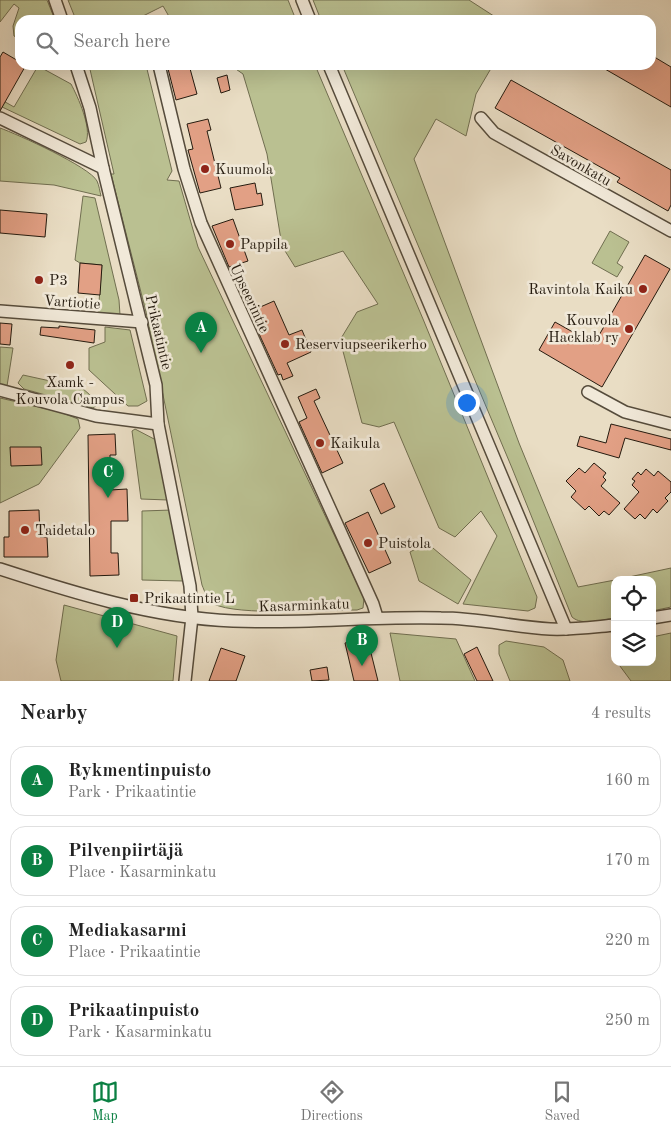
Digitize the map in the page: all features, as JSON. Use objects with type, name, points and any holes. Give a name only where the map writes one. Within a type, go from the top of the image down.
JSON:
[{"type":"street","points":[[55,0],[60,15]]},
{"type":"street","points":[[302,0],[308,15]]},
{"type":"street","name":"Prikaatintie","points":[[78,70],[90,108],[156,385],[158,424],[189,580],[192,617],[185,681]]},
{"type":"street","name":"Upseerintie","points":[[160,70],[184,169],[201,224],[373,604],[377,617]]},
{"type":"street","points":[[331,70],[566,629]]},
{"type":"street","points":[[0,118],[103,168]]},
{"type":"street","name":"Savonkatu","points":[[481,118],[494,133],[671,231]]},
{"type":"street","name":"Vartiotie","points":[[0,310],[142,322]]},
{"type":"street","points":[[0,390],[96,416],[158,424]]},
{"type":"street","points":[[588,392],[626,412],[671,424]]},
{"type":"street","name":"Kasarminkatu","points":[[0,569],[54,586],[138,608],[231,621],[278,622],[377,617],[464,618],[566,629],[611,625]]},
{"type":"street","points":[[656,617],[671,615]]},
{"type":"green space","points":[[0,0],[47,0],[53,15],[17,15],[19,8],[14,4],[0,22]]},
{"type":"green space","points":[[68,0],[288,0],[294,15],[168,15],[163,6],[145,15],[74,15]]},
{"type":"green space","points":[[313,0],[469,0],[492,15],[319,15]]},
{"type":"green space","points":[[15,20],[15,36],[14,36],[13,26]]},
{"type":"green space","points":[[36,70],[45,70],[71,84],[86,121],[86,142],[80,144],[0,106],[0,99],[14,107]]},
{"type":"green space","points":[[90,70],[147,70],[172,171],[167,180],[179,181],[198,247],[364,598],[363,608],[357,610],[305,611],[242,610],[214,604],[206,596],[202,585],[146,312],[111,174],[114,174]]},
{"type":"green space","points":[[237,70],[317,70],[423,319],[537,597],[535,608],[528,611],[463,604],[497,536],[481,511],[455,537],[439,528],[394,422],[379,427],[362,423],[340,340],[357,312],[378,304],[343,251],[295,267],[282,246],[267,154],[243,74]]},
{"type":"green space","points":[[344,70],[490,70],[476,94],[466,136],[436,119],[414,159],[519,443],[578,587],[611,581],[611,619],[587,622],[576,620],[572,617],[512,468]]},
{"type":"green space","points":[[0,128],[68,160],[92,175],[97,181],[101,196],[54,185],[0,181]]},
{"type":"green space","points":[[83,196],[95,198],[119,300],[120,315],[98,314],[102,265],[80,263],[75,260]]},
{"type":"green space","points":[[610,231],[629,242],[617,263],[623,267],[617,277],[592,263]]},
{"type":"green space","points":[[105,327],[130,330],[147,401],[138,406],[128,406],[89,370],[89,348],[105,342]]},
{"type":"green space","points":[[0,347],[13,348],[7,386],[0,384]]},
{"type":"green space","points":[[23,375],[82,388],[97,401],[97,405],[93,408],[24,389],[18,383]]},
{"type":"green space","points":[[0,398],[60,412],[78,419],[80,428],[39,484],[0,503]]},
{"type":"green space","points":[[135,429],[156,440],[168,500],[141,499],[132,431]]},
{"type":"green space","points":[[172,510],[183,581],[142,580],[142,511]]},
{"type":"green space","points":[[427,543],[471,580],[458,604],[419,581],[410,552]]},
{"type":"green space","points":[[671,568],[671,607],[656,610],[656,576],[634,576]]},
{"type":"green space","points":[[64,605],[177,636],[173,681],[61,681],[56,660]]},
{"type":"green space","points":[[390,633],[456,639],[475,681],[400,681]]},
{"type":"green space","points":[[671,633],[671,681],[631,681],[620,666],[656,666],[656,636]]},
{"type":"green space","points":[[506,641],[544,647],[563,660],[570,681],[510,681],[499,654],[499,645]]},
{"type":"building","points":[[3,52],[15,59],[15,70],[23,70],[0,111],[0,57]]},
{"type":"building","points":[[656,58],[671,67],[671,107],[607,70],[656,70]]},
{"type":"building","points":[[168,70],[190,70],[197,94],[176,100]]},
{"type":"building","points":[[227,75],[230,90],[221,93],[217,78]]},
{"type":"building","points":[[511,80],[671,170],[671,205],[668,211],[617,182],[620,178],[495,108]]},
{"type":"building","name":"Kuumola","points":[[208,119],[211,130],[207,131],[221,188],[200,193],[188,150],[193,149],[187,124]]},
{"type":"building","points":[[255,183],[257,194],[261,193],[263,205],[235,210],[230,188]]},
{"type":"building","points":[[0,210],[47,214],[45,237],[0,233]]},
{"type":"building","name":"Pappila","points":[[233,219],[248,261],[229,267],[212,226]]},
{"type":"building","points":[[645,255],[670,269],[602,387],[539,350],[555,322],[594,344]]},
{"type":"building","points":[[80,263],[102,265],[100,295],[78,293]]},
{"type":"building","name":"Reserviupseerikerho","points":[[274,301],[289,335],[302,330],[311,352],[287,363],[293,376],[283,380],[281,374],[278,375],[249,312]]},
{"type":"building","points":[[0,323],[12,324],[10,345],[0,344]]},
{"type":"building","points":[[59,326],[95,330],[94,343],[40,335],[41,327],[59,328]]},
{"type":"building","name":"Kaikula","points":[[316,389],[320,398],[314,401],[343,463],[322,473],[299,422],[307,418],[298,397]]},
{"type":"building","points":[[611,424],[671,439],[671,450],[625,438],[619,458],[577,446],[580,436],[606,443]]},
{"type":"building","points":[[115,434],[116,455],[110,455],[110,490],[127,489],[128,521],[111,521],[111,553],[118,553],[119,575],[90,576],[88,435]]},
{"type":"building","points":[[10,447],[41,447],[42,465],[11,466]]},
{"type":"building","points":[[594,463],[606,473],[603,477],[606,480],[601,486],[620,503],[609,515],[604,511],[599,516],[589,506],[585,510],[571,497],[576,491],[566,481],[579,468],[585,473]]},
{"type":"building","points":[[646,469],[654,476],[658,471],[671,482],[671,492],[665,498],[668,501],[657,513],[653,509],[645,519],[640,514],[635,519],[624,509],[639,492],[632,485],[635,481],[632,479],[638,472],[641,475]]},
{"type":"building","points":[[384,483],[395,507],[381,514],[370,490]]},
{"type":"building","name":"Taidetalo","points":[[39,510],[40,537],[47,537],[48,557],[4,557],[4,537],[9,537],[9,511]]},
{"type":"building","name":"Puistola","points":[[368,512],[391,563],[369,573],[345,523]]},
{"type":"building","points":[[367,637],[378,681],[354,681],[345,643]]},
{"type":"building","points":[[477,647],[493,681],[477,681],[464,654]]},
{"type":"building","points":[[221,648],[245,656],[236,681],[209,681]]},
{"type":"building","points":[[327,667],[329,680],[312,681],[310,670]]},
{"type":"place","name":"Kuumola","points":[[205,169]]},
{"type":"place","name":"Pappila","points":[[230,244]]},
{"type":"place","name":"P3","points":[[39,280]]},
{"type":"place","name":"Ravintola Kaiku","points":[[643,289]]},
{"type":"place","name":"Kouvola Hacklab ry","points":[[629,329]]},
{"type":"place","name":"Reserviupseerikerho","points":[[285,344]]},
{"type":"place","name":"Rykmentinpuisto","points":[[201,353]]},
{"type":"place","name":"Xamk - Kouvola Campus","points":[[70,365]]},
{"type":"place","name":"Kaikula","points":[[320,443]]},
{"type":"place","name":"Mediakasarmi","points":[[108,498]]},
{"type":"place","name":"Taidetalo","points":[[25,530]]},
{"type":"place","name":"Puistola","points":[[368,543]]},
{"type":"place","name":"Prikaatintie L","points":[[134,598]]},
{"type":"place","name":"Prikaatinpuisto","points":[[117,648]]},
{"type":"place","name":"Pilvenpiirtäjä","points":[[362,666]]}]
